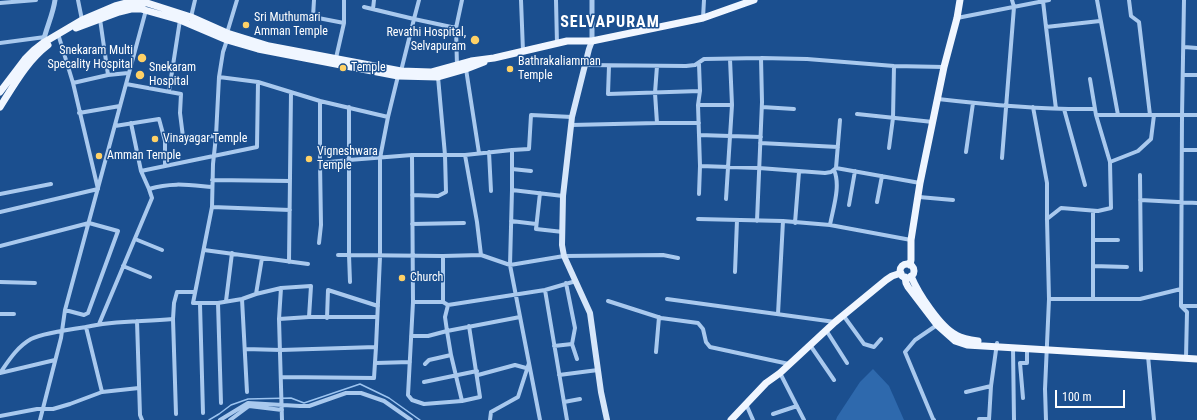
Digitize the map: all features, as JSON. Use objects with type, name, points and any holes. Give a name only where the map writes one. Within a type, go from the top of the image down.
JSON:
[{"type":"main road","points":[[0,92],[25,59],[44,40],[82,20],[126,2],[147,4],[191,17],[227,36],[269,46],[336,58],[400,73],[431,72],[471,61],[494,58],[557,44],[592,41],[703,18],[735,3],[754,0]]},
{"type":"main road","points":[[907,265],[905,259],[910,248],[920,184],[944,67],[957,18],[960,0]]},
{"type":"main road","points":[[0,107],[33,60],[42,50],[59,37],[82,25],[147,4],[180,20],[227,36],[258,49],[400,73],[438,77],[466,69],[494,58]]},
{"type":"main road","points":[[578,41],[589,49]]},
{"type":"main road","points":[[592,41],[572,117],[564,196],[562,245],[564,256],[590,313],[601,392],[607,420]]},
{"type":"main road","points":[[907,265],[901,269],[944,326],[955,335],[970,340],[1013,348],[1028,349],[1046,348],[1148,356],[1197,355]]},
{"type":"main road","points":[[731,420],[766,383],[780,373],[843,315],[892,276],[906,275],[914,271],[913,267],[907,265]]},
{"type":"main road","points":[[906,275],[906,283],[908,287],[937,325],[955,341],[967,345],[997,345],[1186,356],[1197,359]]},
{"type":"street","points":[[0,3],[36,0]]},
{"type":"street","points":[[0,43],[44,40],[53,13],[55,0]]},
{"type":"street","points":[[78,0],[82,20]]},
{"type":"street","points":[[191,17],[195,0]]},
{"type":"street","points":[[237,0],[223,52],[219,77],[212,180],[212,207],[193,303],[200,304],[242,299],[281,288],[310,286],[309,317]]},
{"type":"street","points":[[314,0],[313,17],[344,23]]},
{"type":"street","points":[[336,58],[344,23],[344,0]]},
{"type":"street","points":[[373,9],[374,0]]},
{"type":"street","points":[[281,377],[374,378],[376,363],[380,256],[380,158],[388,117],[419,0]]},
{"type":"street","points":[[456,66],[456,28],[462,0]]},
{"type":"street","points":[[520,0],[523,51]]},
{"type":"street","points":[[556,0],[557,44]]},
{"type":"street","points":[[592,0],[592,41]]},
{"type":"street","points":[[703,18],[704,0]]},
{"type":"street","points":[[1002,158],[1014,7],[1012,0]]},
{"type":"street","points":[[957,18],[1049,0]]},
{"type":"street","points":[[1097,0],[1118,115]]},
{"type":"street","points":[[1110,162],[1138,152],[1151,139],[1152,115],[1139,22],[1130,16],[1129,0]]},
{"type":"street","points":[[1184,0],[1181,289],[1182,306],[1187,312],[1186,356]]},
{"type":"street","points":[[1043,1],[1056,109]]},
{"type":"street","points":[[40,420],[62,331],[65,310],[147,4]]},
{"type":"street","points":[[364,7],[456,28]]},
{"type":"street","points":[[100,19],[108,75]]},
{"type":"street","points":[[169,91],[180,20]]},
{"type":"street","points":[[1046,27],[1100,21]]},
{"type":"street","points":[[59,37],[73,83],[98,189]]},
{"type":"street","points":[[1184,47],[1197,48]]},
{"type":"street","points":[[699,194],[700,166],[698,104],[700,91],[699,64],[701,60],[761,58],[807,59],[894,66],[944,67]]},
{"type":"street","points":[[757,221],[762,107],[761,58]]},
{"type":"street","points":[[726,199],[732,105],[730,59]]},
{"type":"street","points":[[585,65],[657,66],[699,64]]},
{"type":"street","points":[[609,66],[608,94],[700,91]]},
{"type":"street","points":[[657,66],[655,93],[657,123]]},
{"type":"street","points":[[888,148],[893,118],[894,66]]},
{"type":"street","points":[[466,69],[479,153]]},
{"type":"street","points":[[73,83],[108,75],[128,73]]},
{"type":"street","points":[[1183,75],[1197,75]]},
{"type":"street","points":[[219,77],[258,82],[320,101],[388,117]]},
{"type":"street","points":[[412,196],[438,196],[446,192],[445,155],[438,77]]},
{"type":"street","points":[[1047,219],[1061,208],[1093,211],[1111,208],[1110,162],[1096,115],[1090,79]]},
{"type":"street","points":[[141,171],[257,147],[258,82]]},
{"type":"street","points":[[126,84],[181,94],[180,113],[183,137]]},
{"type":"street","points":[[289,262],[291,92]]},
{"type":"street","points":[[938,99],[1006,107],[1095,109]]},
{"type":"street","points":[[319,243],[321,225],[320,101]]},
{"type":"street","points":[[966,152],[973,103]]},
{"type":"street","points":[[698,104],[732,105]]},
{"type":"street","points":[[79,113],[120,106]]},
{"type":"street","points":[[349,107],[350,282]]},
{"type":"street","points":[[762,107],[794,109]]},
{"type":"street","points":[[1033,107],[1047,183],[1049,299],[1046,348],[1046,420]]},
{"type":"street","points":[[1064,109],[1085,185]]},
{"type":"street","points":[[857,114],[933,122]]},
{"type":"street","points":[[320,163],[412,155],[465,155],[529,149],[531,115],[572,117]]},
{"type":"street","points":[[1096,115],[1197,115]]},
{"type":"street","points":[[115,126],[159,118],[165,141],[166,165]]},
{"type":"street","points":[[830,225],[836,194],[837,176],[835,169],[840,120]]},
{"type":"street","points":[[99,324],[152,198],[141,171],[131,123]]},
{"type":"street","points":[[571,125],[699,123]]},
{"type":"street","points":[[699,135],[760,137]]},
{"type":"street","points":[[165,141],[183,137],[216,136]]},
{"type":"street","points":[[760,143],[838,148]]},
{"type":"street","points":[[512,150],[510,265],[540,420]]},
{"type":"street","points":[[1182,150],[1197,150]]},
{"type":"street","points":[[489,152],[491,191]]},
{"type":"street","points":[[412,155],[413,302],[408,395],[412,400],[424,404],[462,401],[480,396],[478,373],[470,326]]},
{"type":"street","points":[[465,155],[477,222],[481,255]]},
{"type":"street","points":[[700,166],[759,168],[825,173],[835,169],[855,171],[920,184]]},
{"type":"street","points":[[512,169],[531,171]]},
{"type":"street","points":[[849,205],[855,171]]},
{"type":"street","points":[[795,223],[799,172]]},
{"type":"street","points":[[1140,175],[1141,270]]},
{"type":"street","points":[[877,202],[882,176]]},
{"type":"street","points":[[212,180],[290,181]]},
{"type":"street","points":[[0,194],[51,184]]},
{"type":"street","points":[[149,189],[163,185],[175,184],[212,187]]},
{"type":"street","points":[[0,212],[98,189]]},
{"type":"street","points":[[512,190],[564,196]]},
{"type":"street","points":[[540,193],[536,229],[563,232]]},
{"type":"street","points":[[918,197],[952,200]]},
{"type":"street","points":[[1140,200],[1197,203]]},
{"type":"street","points":[[212,207],[290,210]]},
{"type":"street","points":[[1093,211],[1093,299]]},
{"type":"street","points":[[698,219],[783,221],[830,225],[911,240]]},
{"type":"street","points":[[735,272],[737,220]]},
{"type":"street","points":[[511,221],[536,224]]},
{"type":"street","points":[[778,314],[783,221]]},
{"type":"street","points":[[0,246],[89,223],[116,230],[118,232],[88,313],[84,315],[65,310]]},
{"type":"street","points":[[412,224],[464,223]]},
{"type":"street","points":[[135,239],[162,250]]},
{"type":"street","points":[[1093,240],[1118,240]]},
{"type":"street","points":[[204,250],[308,264]]},
{"type":"street","points":[[226,301],[232,253]]},
{"type":"street","points":[[338,255],[481,255],[510,265],[564,256],[663,255],[678,258]]},
{"type":"street","points":[[443,256],[443,302]]},
{"type":"street","points":[[256,294],[262,258]]},
{"type":"street","points":[[123,266],[150,277]]},
{"type":"street","points":[[1093,266],[1127,267]]},
{"type":"street","points":[[413,302],[443,302],[448,305],[545,290],[576,280]]},
{"type":"street","points":[[0,282],[35,283]]},
{"type":"street","points":[[566,283],[574,328],[572,344],[577,359]]},
{"type":"street","points":[[281,288],[279,319],[282,420]]},
{"type":"street","points":[[1049,299],[1140,299],[1181,289]]},
{"type":"street","points":[[327,318],[328,290],[378,306]]},
{"type":"street","points":[[545,290],[568,420]]},
{"type":"street","points":[[176,414],[173,319],[174,303],[177,292],[195,292]]},
{"type":"street","points":[[242,299],[247,392]]},
{"type":"street","points":[[667,299],[835,322]]},
{"type":"street","points":[[608,301],[659,317],[698,323],[703,330],[706,342],[710,347],[790,364]]},
{"type":"street","points":[[218,302],[221,403]]},
{"type":"street","points":[[200,304],[203,414]]},
{"type":"street","points":[[448,305],[445,317],[447,331],[462,401]]},
{"type":"street","points":[[1182,306],[1197,306]]},
{"type":"street","points":[[0,314],[14,314]]},
{"type":"street","points":[[843,315],[864,344],[874,347],[881,339]]},
{"type":"street","points":[[279,319],[309,317],[377,317]]},
{"type":"street","points":[[411,336],[428,336],[470,326],[520,317]]},
{"type":"street","points":[[656,352],[659,317]]},
{"type":"street","points":[[55,360],[0,373],[12,356],[33,338],[99,324],[137,320],[173,319]]},
{"type":"street","points":[[137,320],[140,415],[142,420]]},
{"type":"street","points":[[934,420],[905,352],[915,340],[937,325]]},
{"type":"street","points":[[86,327],[102,392]]},
{"type":"street","points":[[826,330],[847,362]]},
{"type":"street","points":[[554,346],[572,344]]},
{"type":"street","points":[[810,345],[834,380]]},
{"type":"street","points":[[979,419],[989,420],[991,386],[997,345]]},
{"type":"street","points":[[245,348],[281,350],[376,347]]},
{"type":"street","points":[[1013,348],[1014,420]]},
{"type":"street","points":[[1023,398],[1020,363],[1027,363],[1028,349]]},
{"type":"street","points":[[425,364],[430,360],[451,355]]},
{"type":"street","points":[[1148,356],[1154,420]]},
{"type":"street","points":[[376,363],[410,362]]},
{"type":"street","points":[[490,420],[491,412],[518,397],[526,368],[529,363]]},
{"type":"street","points":[[424,382],[515,365],[526,368]]},
{"type":"street","points":[[559,375],[598,370]]},
{"type":"street","points":[[780,373],[804,420]]},
{"type":"street","points":[[966,392],[991,386]]},
{"type":"street","points":[[0,416],[43,409],[53,409],[102,392],[139,388]]},
{"type":"street","points":[[230,420],[249,406],[309,406],[346,393],[361,393],[384,401],[411,420]]},
{"type":"street","points":[[564,402],[580,399]]},
{"type":"street","points":[[220,420],[248,403],[282,407]]},
{"type":"street","points":[[746,404],[753,420]]},
{"type":"street","points":[[773,414],[797,406]]},
{"type":"shaded area","points":[[873,369],[889,386],[904,420],[836,420],[860,382]]},
{"type":"waterway","points":[[209,420],[231,405],[248,399],[291,398],[304,403],[360,384],[389,398],[420,420]]},
{"type":"place","name":"Sri Muthumari Amman Temple","points":[[246,25]]},
{"type":"place","name":"Revathi Hospital, Selvapuram","points":[[475,40]]},
{"type":"place","name":"Snekaram Multi Specality Hospital","points":[[142,58]]},
{"type":"place","name":"Temple","points":[[343,68]]},
{"type":"place","name":"Bathrakaliamman Temple","points":[[510,69]]},
{"type":"place","name":"Snekaram Hospital","points":[[140,75]]},
{"type":"place","name":"Vinayagar Temple","points":[[155,139]]},
{"type":"place","name":"Amman Temple","points":[[99,156]]},
{"type":"place","name":"Vigneshwara Temple","points":[[309,159]]},
{"type":"place","name":"Church","points":[[402,278]]},
{"type":"district","name":"SELVAPURAM","points":[[610,23]]}]
